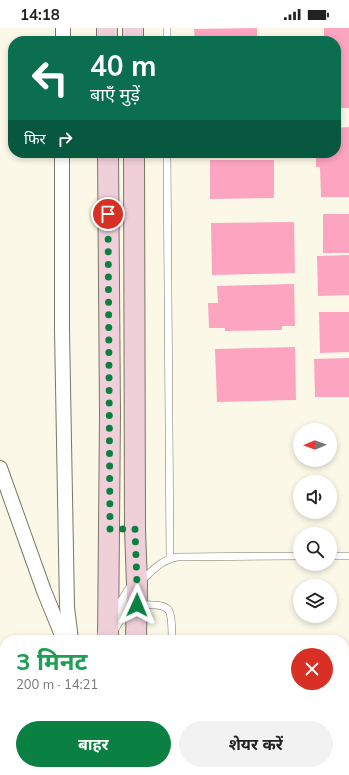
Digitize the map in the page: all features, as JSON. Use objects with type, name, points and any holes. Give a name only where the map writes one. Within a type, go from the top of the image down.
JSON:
[{"type":"main road","points":[[107,635],[110,529],[108,158]]},
{"type":"main road","points":[[134,158],[136,635]]},
{"type":"main road","points":[[110,529],[135,529]]},
{"type":"street","points":[[62,158],[62,330],[66,607],[70,635]]},
{"type":"street","points":[[0,468],[44,591],[62,635]]},
{"type":"street","points":[[108,635],[137,585]]},
{"type":"lane","points":[[167,158],[170,558]]},
{"type":"lane","points":[[137,585],[155,568],[170,558],[185,556],[293,556]]},
{"type":"lane","points":[[337,556],[349,556]]},
{"type":"lane","points":[[137,605],[160,605],[166,608],[169,611],[172,635]]},
{"type":"building","points":[[257,28],[257,36],[195,36],[194,29]]},
{"type":"building","points":[[324,28],[349,28],[349,108],[341,108],[341,36],[324,36]]},
{"type":"building","points":[[349,127],[349,197],[321,197],[320,167],[316,167],[316,158],[341,158],[341,128]]},
{"type":"building","points":[[210,160],[274,160],[274,198],[210,199]]},
{"type":"building","points":[[323,214],[349,214],[349,253],[323,253]]},
{"type":"building","points":[[294,222],[295,273],[212,275],[211,223]]},
{"type":"building","points":[[349,255],[349,295],[318,296],[317,256]]},
{"type":"building","points":[[294,284],[295,326],[282,326],[282,330],[225,331],[225,328],[209,328],[208,303],[218,303],[217,286]]},
{"type":"building","points":[[319,312],[349,312],[349,352],[320,353]]},
{"type":"building","points":[[295,347],[296,400],[217,402],[215,349]]},
{"type":"building","points":[[349,358],[349,397],[315,397],[314,359]]},
{"type":"route","points":[[108,214],[110,529],[135,529],[137,605]]}]
